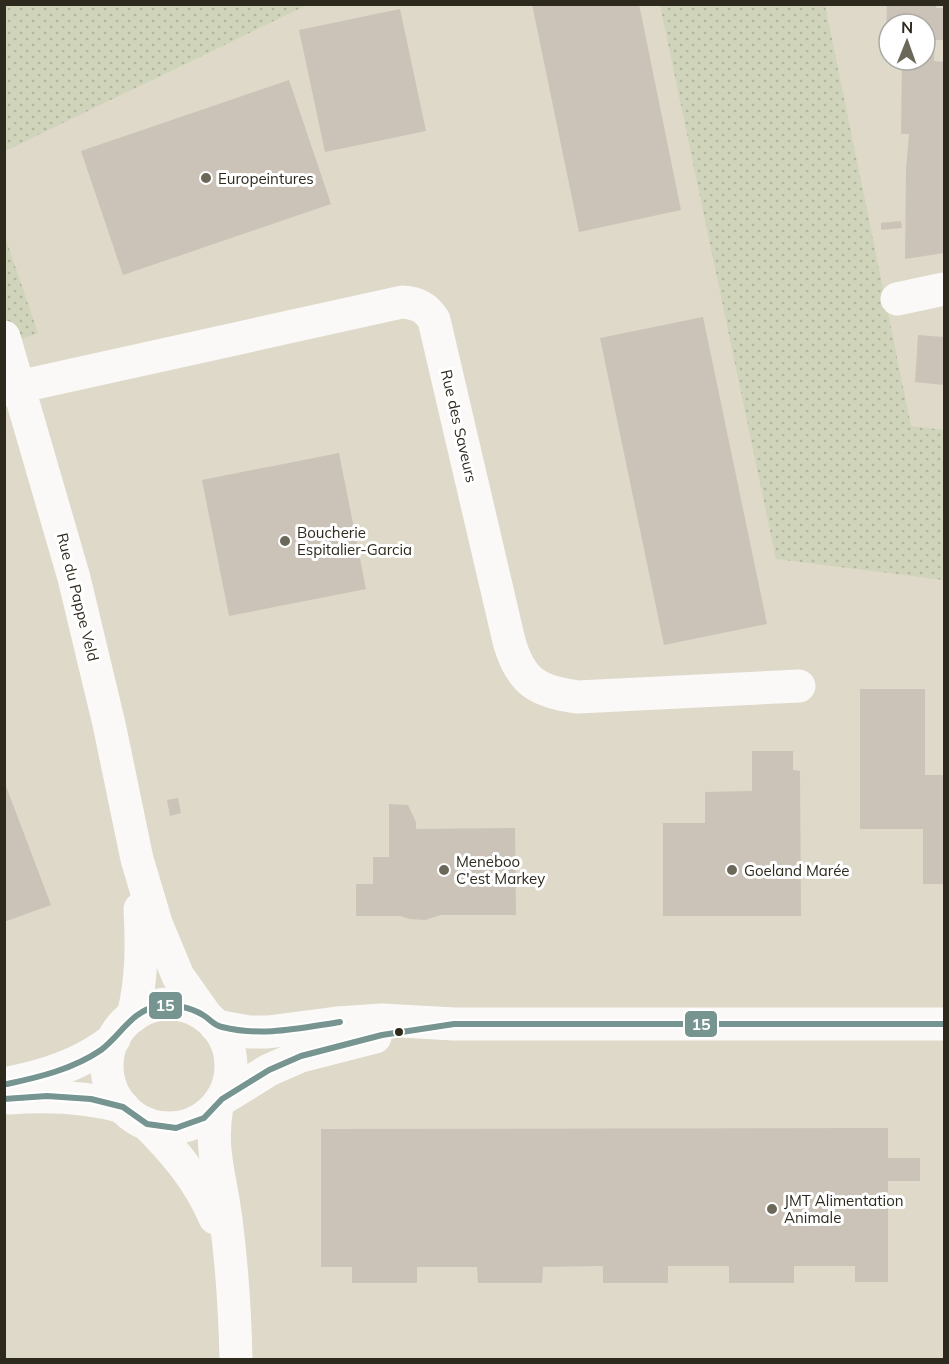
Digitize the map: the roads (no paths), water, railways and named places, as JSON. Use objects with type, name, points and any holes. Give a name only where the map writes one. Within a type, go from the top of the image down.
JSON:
[{"type":"street","points":[[897,299],[945,289]]},
{"type":"street","name":"Rue des Saveurs","points":[[12,388],[402,302],[421,306],[434,320],[509,641],[517,666],[527,678],[536,686],[548,691],[578,697],[799,686]]},
{"type":"street","name":"Rue du Pappe Veld","points":[[4,337],[12,388],[62,534],[87,628],[137,859],[156,923],[172,965],[188,992],[211,1022]]},
{"type":"street","name":"Rue du Pappe Veld","points":[[124,1028],[139,992],[142,965],[137,859]]},
{"type":"street","points":[[4,1084],[61,1070],[101,1049],[124,1028],[155,1007],[173,1005],[191,1009],[211,1022],[249,1032],[382,1020],[454,1024],[945,1024]]},
{"type":"street","points":[[211,1022],[227,1045],[231,1061],[229,1083],[219,1102],[213,1126],[214,1151],[226,1221],[234,1298],[236,1359]]},
{"type":"street","points":[[4,1099],[47,1096],[98,1100],[164,1128],[182,1127],[204,1118],[219,1102],[269,1070],[301,1056],[382,1035],[454,1024]]},
{"type":"street","points":[[124,1028],[108,1056],[108,1075],[113,1092],[177,1154],[198,1184],[217,1222],[229,1259]]},
{"type":"place","name":"Europeintures","points":[[206,178]]},
{"type":"place","name":"Boucherie Espitalier-Garcia","points":[[285,541]]},
{"type":"place","name":"Meneboo C'est Markey","points":[[444,870]]},
{"type":"place","name":"Goeland Marée","points":[[732,870]]},
{"type":"place","name":"JMT Alimentation Animale","points":[[772,1209]]}]
